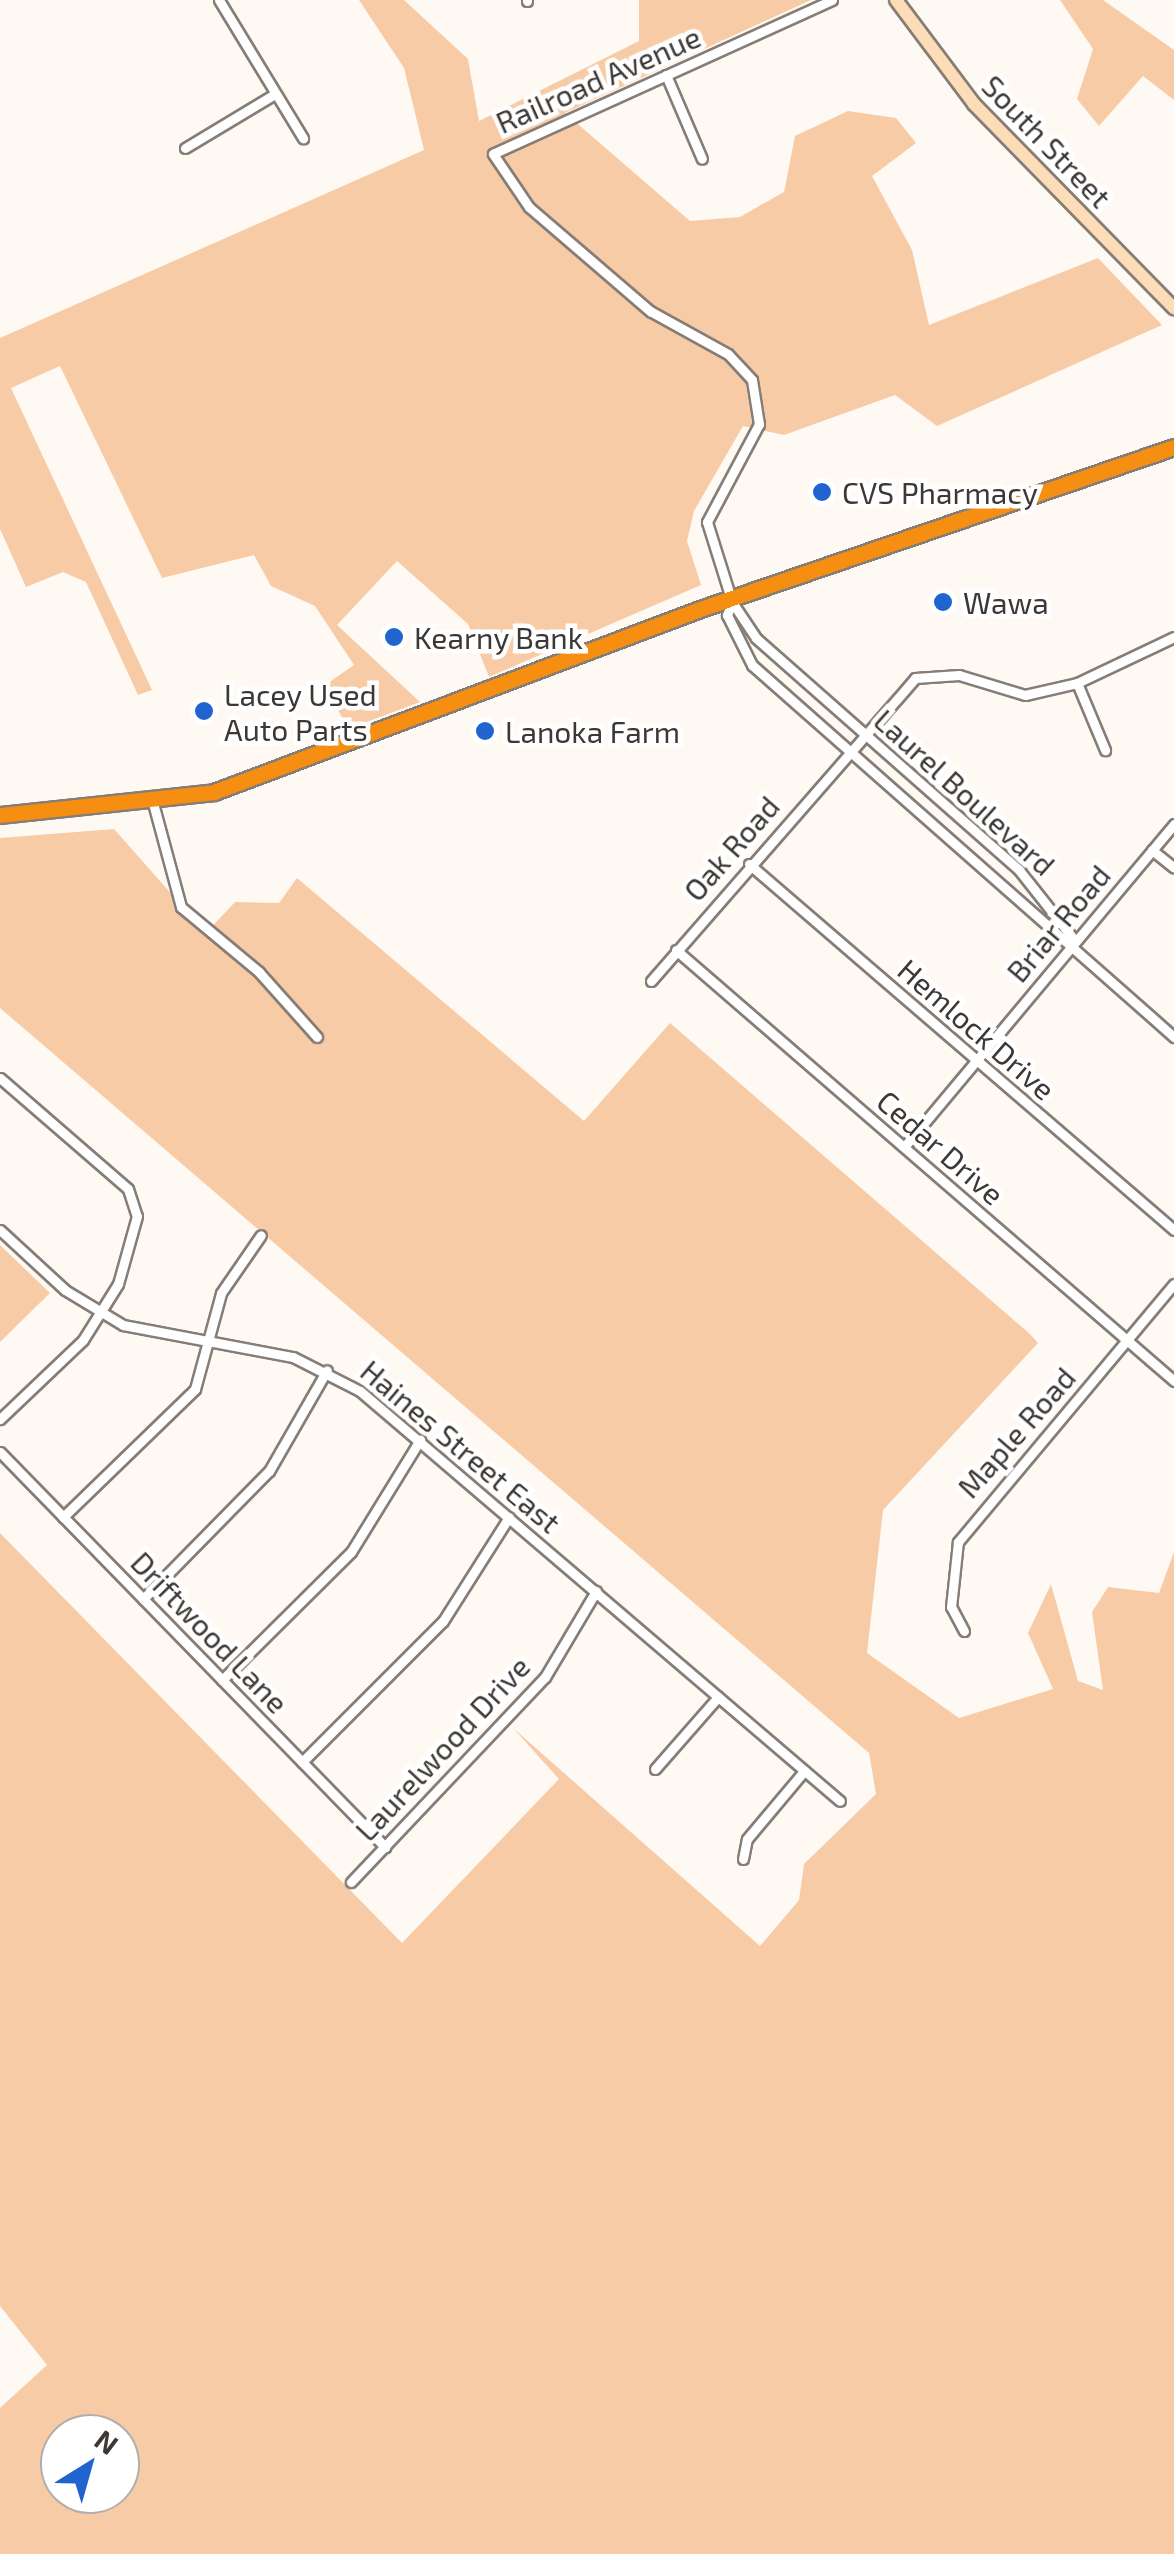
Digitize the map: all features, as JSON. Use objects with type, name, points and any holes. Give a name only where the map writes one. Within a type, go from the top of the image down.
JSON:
[{"type":"highway","points":[[0,816],[153,803],[335,754],[732,602],[1174,447]]},
{"type":"street","points":[[219,0],[303,138]]},
{"type":"street","name":"Railroad Avenue","points":[[493,154],[832,0]]},
{"type":"street","name":"South Street","points":[[896,0],[974,104],[1174,308]]},
{"type":"street","points":[[666,74],[702,158]]},
{"type":"street","points":[[185,148],[275,94]]},
{"type":"street","name":"Laurel Boulevard","points":[[493,154],[517,194],[595,265],[752,380],[759,424],[707,522],[732,602],[763,648],[1032,882],[1076,941]]},
{"type":"street","name":"Laurel Boulevard","points":[[732,602],[728,615],[742,652],[1076,941],[1174,1037]]},
{"type":"street","points":[[1105,750],[1077,683],[1174,637]]},
{"type":"street","name":"Oak Road","points":[[651,981],[862,734],[924,675],[1025,695],[1077,683]]},
{"type":"street","points":[[798,704],[810,689]]},
{"type":"street","points":[[153,803],[181,907],[259,972],[317,1038]]},
{"type":"street","name":"Briar Road","points":[[904,1147],[1174,824]]},
{"type":"street","points":[[1152,850],[1174,868]]},
{"type":"street","name":"Hemlock Drive","points":[[748,864],[1174,1230]]},
{"type":"street","name":"Cedar Drive","points":[[676,950],[1174,1381]]},
{"type":"street","points":[[0,1078],[134,1199],[135,1229],[100,1314],[0,1419]]},
{"type":"street","name":"Haines Street East","points":[[0,1230],[100,1314],[327,1370],[420,1440],[840,1802]]},
{"type":"street","points":[[63,1517],[195,1389],[212,1341],[221,1294],[261,1235]]},
{"type":"street","name":"Maple Road","points":[[964,1630],[951,1607],[958,1542],[1174,1284]]},
{"type":"street","points":[[143,1598],[270,1470],[327,1370]]},
{"type":"street","points":[[222,1680],[351,1552],[420,1440]]},
{"type":"street","name":"Driftwood Lane","points":[[0,1452],[385,1847]]},
{"type":"street","points":[[302,1762],[443,1621],[509,1517]]},
{"type":"street","name":"Laurelwood Drive","points":[[350,1882],[545,1676],[596,1592]]},
{"type":"street","points":[[655,1769],[718,1696]]},
{"type":"street","points":[[743,1858],[746,1839],[804,1771]]},
{"type":"shaded area","points":[[359,0],[404,0],[468,59],[479,121],[639,41],[639,0],[811,0],[565,113],[690,221],[740,217],[784,192],[795,136],[848,111],[896,118],[916,143],[872,176],[912,250],[929,325],[1098,258],[1162,325],[937,426],[895,395],[784,435],[743,426],[694,511],[687,541],[701,585],[489,677],[468,624],[397,561],[337,625],[420,702],[348,729],[325,685],[354,665],[315,606],[271,586],[254,555],[162,578],[60,366],[11,388],[152,690],[138,695],[86,582],[63,572],[26,587],[0,529],[0,338],[424,150],[404,68]]},
{"type":"shaded area","points":[[1060,0],[1103,0],[1174,50],[1174,100],[1143,76],[1099,126],[1077,99],[1093,49]]},
{"type":"shaded area","points":[[114,829],[206,933],[235,902],[279,903],[297,878],[584,1121],[670,1023],[1038,1343],[883,1510],[867,1653],[959,1718],[1053,1689],[1028,1633],[1051,1584],[1078,1681],[1103,1690],[1092,1612],[1108,1587],[1159,1593],[1174,1552],[1174,2554],[0,2554],[0,2408],[47,2365],[0,2306],[0,1533],[402,1943],[559,1779],[513,1728],[760,1946],[799,1900],[804,1864],[876,1794],[869,1753],[0,1008],[0,838]]},
{"type":"shaded area","points":[[0,1245],[50,1293],[0,1342]]},
{"type":"place","name":"CVS Pharmacy","points":[[822,492]]},
{"type":"place","name":"Wawa","points":[[943,602]]},
{"type":"place","name":"Kearny Bank","points":[[394,637]]},
{"type":"place","name":"Lacey Used Auto Parts","points":[[204,711]]},
{"type":"place","name":"Lanoka Farm","points":[[485,731]]}]
